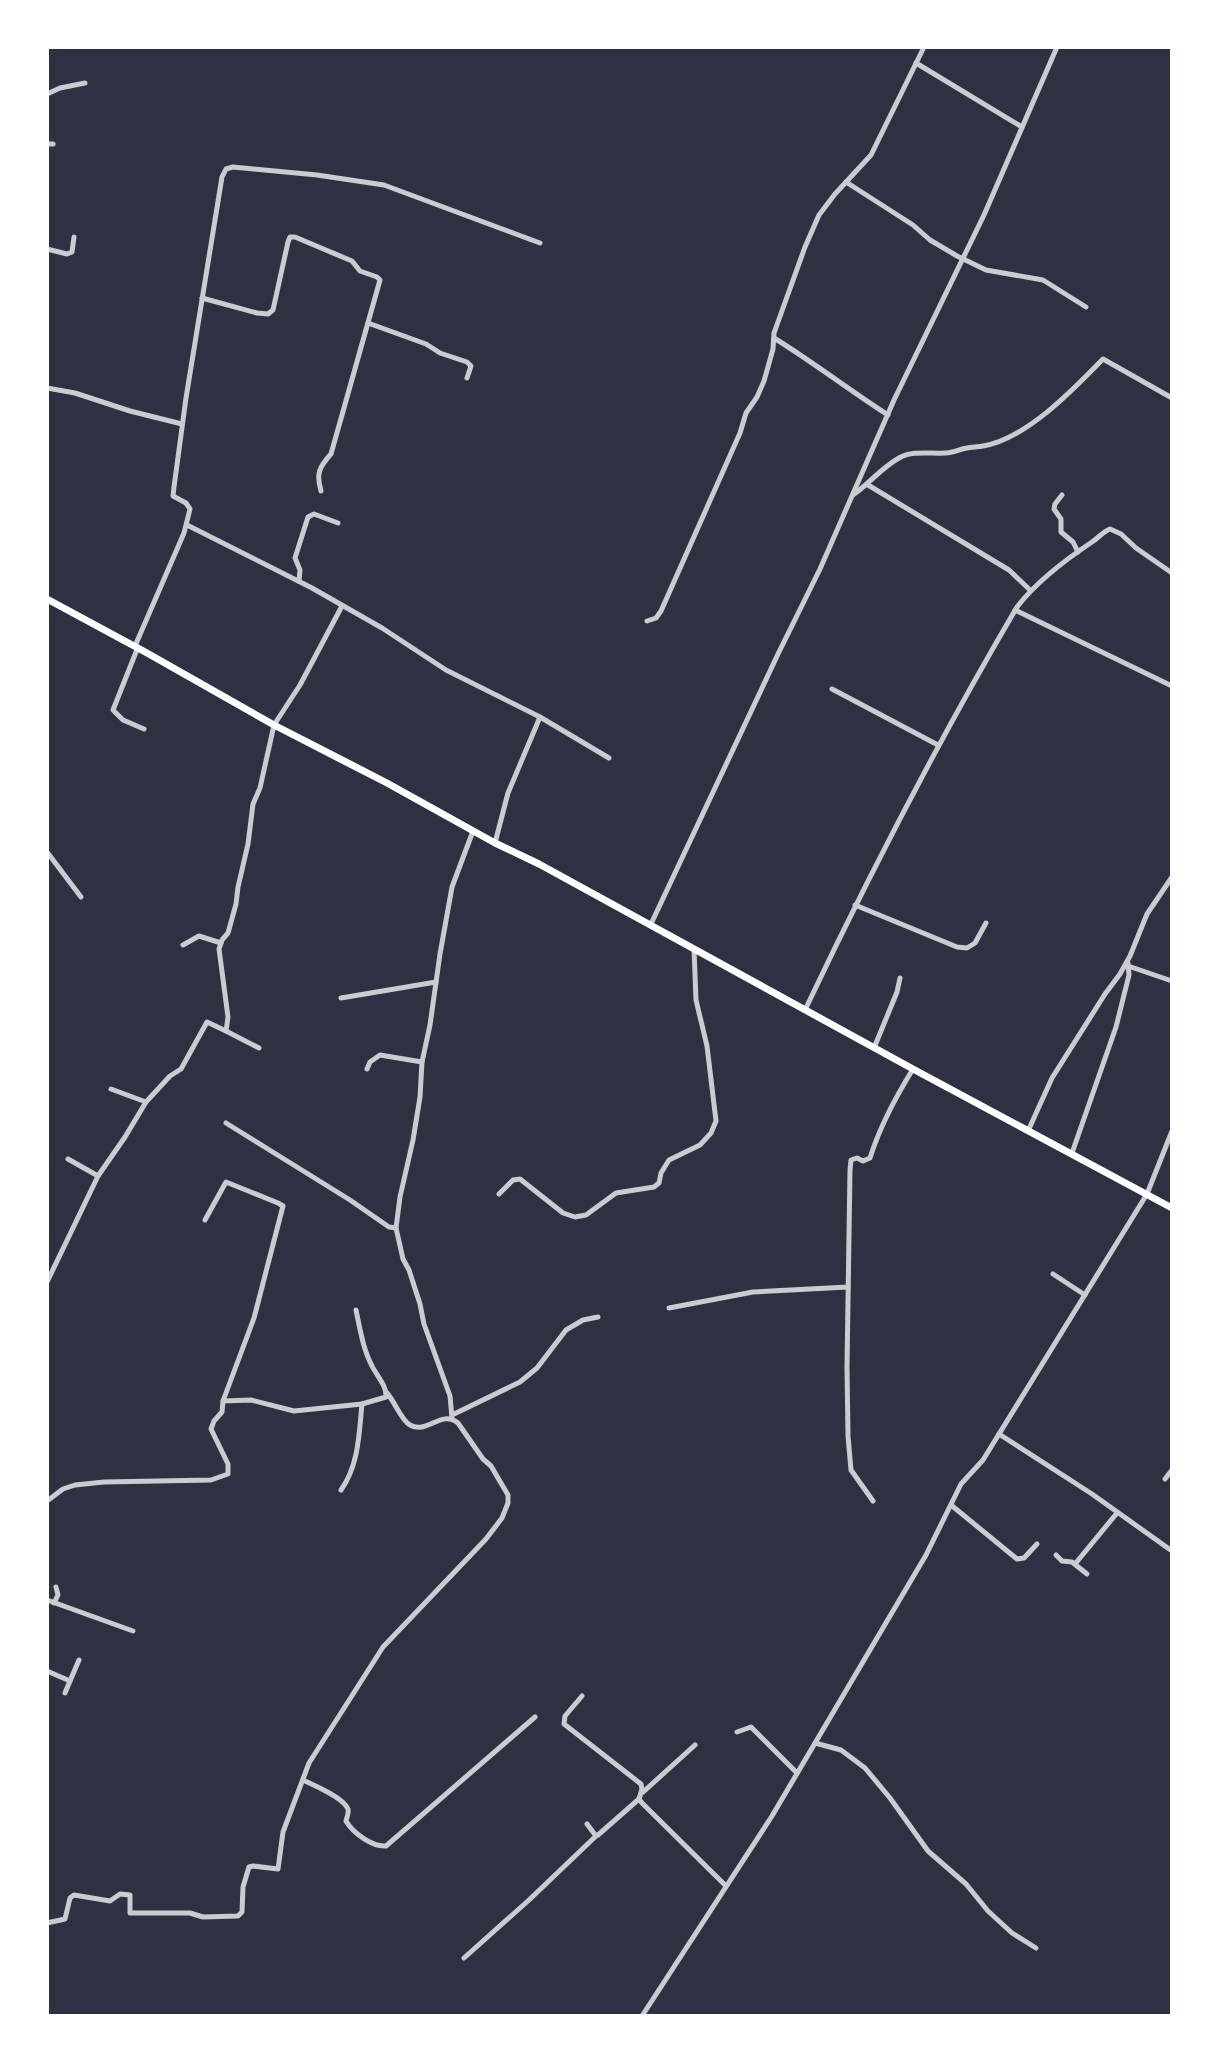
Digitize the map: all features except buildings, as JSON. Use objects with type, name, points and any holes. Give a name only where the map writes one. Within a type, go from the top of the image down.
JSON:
[{"type":"main road","points":[[47,599],[274,725],[495,843],[540,864],[1172,1208]]},
{"type":"street","points":[[647,621],[656,618],[661,611],[740,433],[746,413],[757,397],[793,279],[819,215],[872,155],[924,47]]},
{"type":"street","points":[[651,925],[820,569],[1057,47]]},
{"type":"street","points":[[916,63],[1022,127]]},
{"type":"street","points":[[47,94],[60,88],[85,83]]},
{"type":"street","points":[[144,729],[123,720],[113,710],[187,525],[190,509],[186,503],[173,496],[202,298],[222,177],[226,169],[233,167],[317,175],[384,186],[540,243]]},
{"type":"street","points":[[846,182],[913,225],[938,245],[986,270],[1044,281],[1086,307]]},
{"type":"street","points":[[47,249],[67,254],[72,252],[74,237]]},
{"type":"street","points":[[202,298],[268,314],[273,310],[290,237],[352,261],[360,271],[380,280],[331,454],[318,471],[321,491]]},
{"type":"street","points":[[368,323],[467,362],[471,366],[467,378]]},
{"type":"street","points":[[774,338],[814,362],[888,415]]},
{"type":"street","points":[[853,495],[900,457],[926,452],[947,453],[1001,441],[1064,400],[1103,359],[1172,398]]},
{"type":"street","points":[[47,388],[75,393],[182,424]]},
{"type":"street","points":[[868,485],[1009,570],[1030,590]]},
{"type":"street","points":[[1062,495],[1054,509],[1061,519],[1060,532],[1073,542],[1077,552]]},
{"type":"street","points":[[299,581],[300,570],[295,558],[309,517],[314,514],[338,523]]},
{"type":"street","points":[[187,525],[299,581],[382,628],[446,670],[540,717],[609,758]]},
{"type":"street","points":[[805,1010],[855,905],[938,745],[1015,610],[1030,590],[1097,539],[1102,532],[1110,529],[1121,534],[1172,573]]},
{"type":"street","points":[[226,1031],[228,1017],[219,958],[221,943],[228,933],[236,904],[253,804],[260,788],[274,725],[300,685],[342,606]]},
{"type":"street","points":[[1015,610],[1172,686]]},
{"type":"street","points":[[832,689],[938,745]]},
{"type":"street","points":[[495,843],[508,793],[540,717]]},
{"type":"street","points":[[47,1923],[65,1919],[70,1898],[74,1895],[110,1901],[120,1894],[130,1895],[131,1913],[190,1913],[203,1917],[241,1915],[243,1887],[249,1867],[278,1869],[283,1832],[309,1763],[383,1647],[486,1539],[502,1518],[508,1503],[508,1495],[491,1466],[452,1416],[450,1396],[403,1259],[396,1228],[413,1140],[422,1062],[452,887],[473,831]]},
{"type":"street","points":[[47,852],[81,897]]},
{"type":"street","points":[[1028,1131],[1052,1078],[1128,963],[1147,914],[1172,877]]},
{"type":"street","points":[[855,905],[957,947],[967,948],[975,943],[986,923]]},
{"type":"street","points":[[183,945],[199,936],[221,943]]},
{"type":"street","points":[[499,1194],[513,1180],[520,1179],[563,1213],[575,1217],[586,1215],[615,1193],[654,1187],[659,1183],[661,1173],[669,1160],[691,1151],[706,1139],[716,1121],[707,1046],[696,1000],[694,949]]},
{"type":"street","points":[[1128,963],[1172,981]]},
{"type":"street","points":[[1072,1153],[1119,1018],[1129,975],[1128,963]]},
{"type":"street","points":[[874,1048],[900,978]]},
{"type":"street","points":[[341,998],[436,982]]},
{"type":"street","points":[[47,1282],[98,1176],[146,1102],[170,1076],[181,1069],[207,1022],[259,1048]]},
{"type":"street","points":[[367,1069],[374,1058],[380,1055],[422,1062]]},
{"type":"street","points":[[873,1501],[851,1470],[847,1381],[852,1160],[857,1158],[863,1161],[870,1158],[878,1133],[913,1069]]},
{"type":"street","points":[[111,1089],[146,1102]]},
{"type":"street","points":[[226,1124],[350,1200],[388,1227],[396,1228]]},
{"type":"street","points":[[642,2016],[815,1743],[926,1555],[961,1484],[983,1460],[1147,1194],[1172,1131]]},
{"type":"street","points":[[68,1159],[98,1176]]},
{"type":"street","points":[[47,1501],[75,1485],[211,1480],[228,1474],[228,1464],[211,1429],[222,1412],[223,1401],[254,1318],[283,1206],[226,1182],[205,1220]]},
{"type":"street","points":[[1053,1274],[1084,1295]]},
{"type":"street","points":[[669,1308],[753,1292],[848,1287]]},
{"type":"street","points":[[356,1310],[364,1348],[372,1367],[405,1420],[419,1428],[452,1416],[520,1382],[537,1368],[573,1324],[598,1317]]},
{"type":"street","points":[[223,1401],[251,1401],[294,1411],[362,1404],[386,1397],[387,1393]]},
{"type":"street","points":[[341,1490],[351,1473],[357,1453],[362,1404]]},
{"type":"street","points":[[999,1434],[1092,1494],[1172,1551]]},
{"type":"street","points":[[1165,1479],[1172,1470]]},
{"type":"street","points":[[951,1505],[1017,1559],[1024,1558],[1037,1544]]},
{"type":"street","points":[[1076,1564],[1117,1513]]},
{"type":"street","points":[[1056,1555],[1062,1561],[1076,1564],[1087,1574]]},
{"type":"street","points":[[54,1603],[58,1595],[56,1587]]},
{"type":"street","points":[[47,1600],[133,1631]]},
{"type":"street","points":[[65,1693],[79,1660]]},
{"type":"street","points":[[47,1671],[70,1681]]},
{"type":"street","points":[[582,1696],[565,1716],[564,1724],[640,1784],[642,1789],[639,1797]]},
{"type":"street","points":[[303,1780],[328,1792],[346,1805],[349,1813],[346,1821],[350,1828],[377,1846],[386,1846],[535,1717]]},
{"type":"street","points":[[737,1731],[751,1727],[797,1773]]},
{"type":"street","points":[[815,1743],[841,1750],[864,1768],[890,1798],[928,1851],[966,1884],[1004,1926],[1036,1948]]},
{"type":"street","points":[[464,1958],[695,1745]]},
{"type":"street","points":[[639,1797],[726,1886]]},
{"type":"street","points":[[587,1824],[596,1836]]}]
